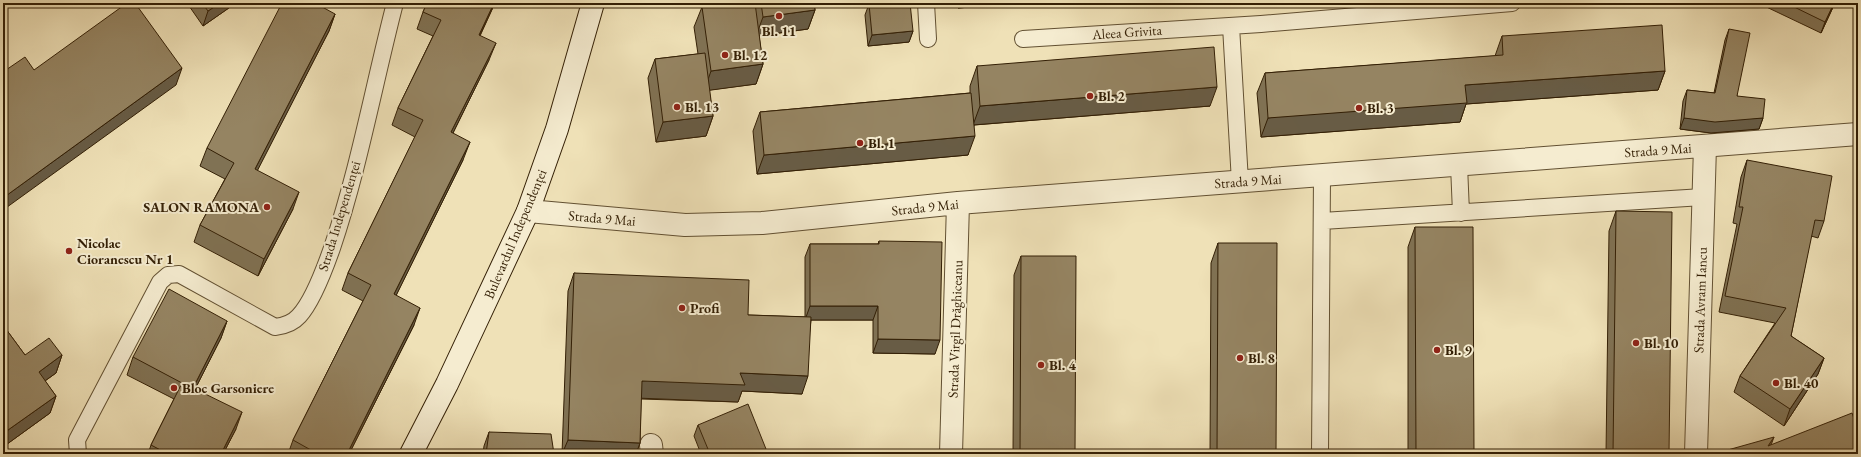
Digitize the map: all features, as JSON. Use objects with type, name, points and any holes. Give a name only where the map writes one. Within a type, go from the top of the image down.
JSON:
[{"type":"street","name":"Bulevardul Independenței","points":[[411,454],[447,384],[528,211],[557,129],[593,3]]},
{"type":"street","name":"Strada 9 Mai","points":[[528,211],[685,225],[762,223],[958,203],[1858,134]]},
{"type":"street","name":"Strada Avram Iancu","points":[[1696,454],[1705,146]]},
{"type":"street","name":"Strada Virgil Drăghiceanu","points":[[951,454],[958,203]]},
{"type":"lane","name":"Strada Independenței","points":[[78,454],[77,440],[160,282],[168,275],[179,274],[274,326],[286,326],[299,316],[312,296],[325,268],[338,229],[395,3]]},
{"type":"lane","points":[[926,3],[928,39]]},
{"type":"lane","name":"Aleea Grivita","points":[[1022,39],[1231,26],[1512,3]]},
{"type":"lane","points":[[1231,26],[1240,182]]},
{"type":"lane","points":[[1459,165],[1461,212]]},
{"type":"lane","points":[[1320,454],[1322,176]]},
{"type":"lane","points":[[1322,221],[1703,197]]},
{"type":"building","points":[[127,3],[135,3],[182,68],[3,198],[3,72],[25,57],[34,70]]},
{"type":"building","points":[[202,3],[220,3],[208,11]]},
{"type":"building","points":[[282,3],[315,3],[335,14],[255,169],[299,192],[264,259],[200,225],[234,163],[207,148]]},
{"type":"building","points":[[427,3],[494,3],[479,35],[496,43],[451,132],[470,142],[394,294],[420,308],[347,454],[318,454],[293,440],[371,285],[348,273],[423,120],[398,108],[441,20],[423,12]]},
{"type":"building","points":[[733,3],[755,3],[763,64],[711,71],[702,7]]},
{"type":"building","points":[[761,3],[814,3],[815,10],[763,17]]},
{"type":"building","points":[[910,3],[913,31],[872,35],[869,4]]},
{"type":"building","points":[[1786,3],[1834,3],[1825,22]]},
{"type":"building","points":[[1662,25],[1665,71],[1465,85],[1467,103],[1268,118],[1265,73],[1503,55],[1502,36]]},
{"type":"building","points":[[1729,29],[1750,33],[1737,96],[1765,99],[1763,118],[1715,122],[1684,118],[1687,90],[1715,93]]},
{"type":"building","points":[[1214,47],[1217,87],[980,106],[977,66]]},
{"type":"building","points":[[705,53],[713,116],[663,122],[655,59]]},
{"type":"building","points":[[971,93],[975,136],[764,155],[760,112]]},
{"type":"building","points":[[1747,160],[1832,176],[1824,221],[1815,220],[1791,336],[1824,358],[1790,409],[1740,376],[1786,308],[1725,296],[1743,207],[1739,207]]},
{"type":"building","name":"Bl. 10","points":[[1616,211],[1672,212],[1669,454],[1613,454]]},
{"type":"building","name":"Bl. 9","points":[[1415,227],[1473,227],[1474,454],[1416,454]]},
{"type":"building","points":[[879,241],[942,242],[940,340],[878,339],[878,306],[810,306],[810,244],[879,244]]},
{"type":"building","name":"Bl. 8","points":[[1218,243],[1277,243],[1276,454],[1217,454]]},
{"type":"building","name":"Bl. 4","points":[[1021,256],[1076,256],[1075,454],[1020,454]]},
{"type":"building","points":[[574,273],[749,280],[748,315],[811,317],[808,376],[740,373],[745,385],[642,381],[640,443],[568,440]]},
{"type":"building","name":"Bloc Garsoniere","points":[[169,289],[227,321],[193,388],[242,412],[221,454],[168,454],[151,445],[182,383],[133,357]]},
{"type":"building","points":[[3,325],[25,355],[49,338],[62,355],[39,372],[56,396],[8,430],[3,423]]},
{"type":"building","points":[[748,404],[768,454],[710,454],[698,425]]},
{"type":"building","points":[[1852,413],[1858,430],[1858,454],[1717,454],[1774,437],[1768,446]]},
{"type":"building","points":[[489,432],[551,434],[554,454],[486,454]]},
{"type":"place","name":"Bl. 11","points":[[779,16]]},
{"type":"place","name":"Bl. 12","points":[[725,55]]},
{"type":"place","name":"Bl. 2","points":[[1090,96]]},
{"type":"place","name":"Bl. 13","points":[[677,107]]},
{"type":"place","name":"Bl. 3","points":[[1359,108]]},
{"type":"place","name":"Bl. 1","points":[[860,143]]},
{"type":"place","name":"SALON RAMONA","points":[[267,207]]},
{"type":"place","name":"Nicolae Cioranescu Nr 1","points":[[69,251]]},
{"type":"place","name":"Profi","points":[[682,308]]},
{"type":"place","name":"Bl. 10","points":[[1636,343]]},
{"type":"place","name":"Bl. 9","points":[[1437,350]]},
{"type":"place","name":"Bl. 8","points":[[1240,358]]},
{"type":"place","name":"Bl. 4","points":[[1041,365]]},
{"type":"place","name":"Bl. 40","points":[[1776,383]]},
{"type":"place","name":"Bloc Garsoniere","points":[[174,388]]}]
